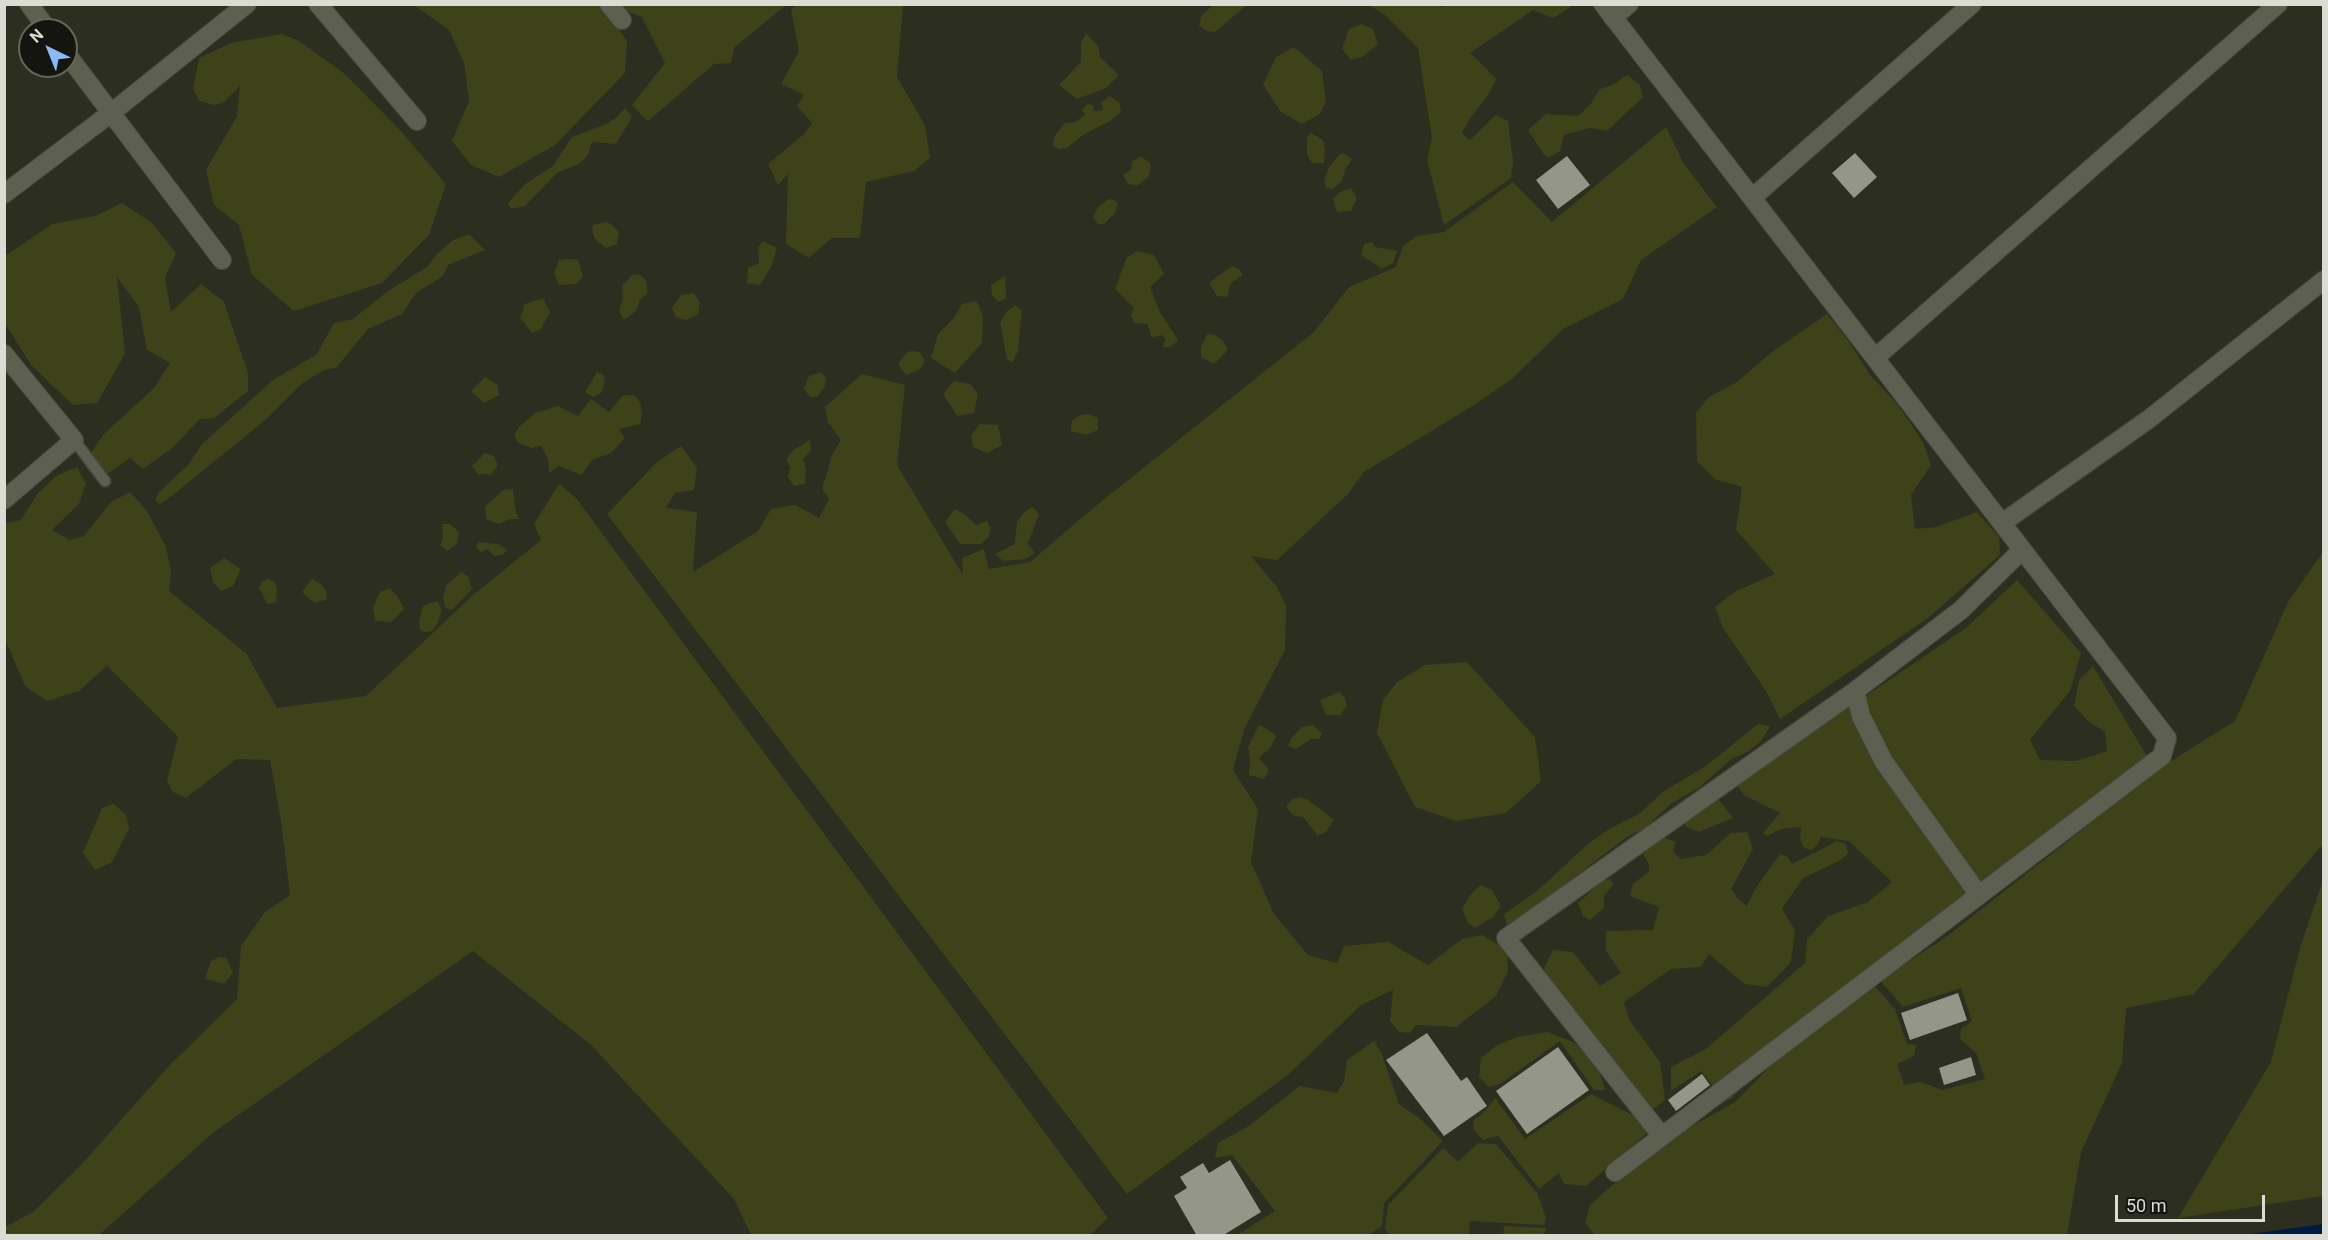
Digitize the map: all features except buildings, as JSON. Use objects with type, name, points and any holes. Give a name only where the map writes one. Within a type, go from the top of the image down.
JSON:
[{"type":"street","points":[[29,4],[39,18]]},
{"type":"street","points":[[4,194],[111,113],[247,4]]},
{"type":"street","points":[[318,4],[417,121]]},
{"type":"street","points":[[609,4],[622,20]]},
{"type":"street","points":[[1615,1172],[2162,756],[2167,738],[1608,11],[1629,4]]},
{"type":"street","points":[[1752,198],[1972,4]]},
{"type":"street","points":[[1875,358],[2278,4]]},
{"type":"street","points":[[78,69],[222,260]]},
{"type":"street","points":[[2002,523],[2149,419],[2324,280]]},
{"type":"street","points":[[4,354],[74,440],[4,500]]},
{"type":"street","points":[[1661,1135],[1506,939],[1855,691],[1961,610],[2022,550]]},
{"type":"street","points":[[1855,691],[1861,716],[1884,762],[1979,896]]},
{"type":"lane","points":[[74,440],[105,481]]},
{"type":"green space","points":[[798,4],[903,5],[897,77],[925,125],[930,158],[914,171],[866,182],[860,238],[832,238],[809,258],[786,244],[788,174],[778,185],[768,164],[804,134],[812,123],[797,106],[804,95],[781,84],[799,51],[791,10]]},
{"type":"green space","points":[[1214,4],[1247,5],[1215,32],[1207,31],[1199,26],[1201,16]]},
{"type":"green space","points":[[1438,4],[1441,7],[1447,4],[1570,4],[1571,7],[1553,18],[1533,10],[1470,53],[1496,79],[1489,94],[1462,133],[1470,140],[1496,115],[1508,121],[1513,161],[1511,178],[1444,225],[1427,160],[1432,138],[1418,48],[1385,15],[1369,5]]},
{"type":"green space","points":[[414,5],[602,5],[627,41],[625,73],[555,145],[499,177],[471,165],[452,141],[469,101],[464,63],[449,30]]},
{"type":"green space","points":[[619,5],[786,5],[734,48],[731,63],[714,64],[648,121],[632,105],[665,63],[642,17],[625,11]]},
{"type":"green space","points":[[1362,24],[1373,29],[1378,44],[1362,57],[1351,60],[1342,49],[1349,29]]},
{"type":"green space","points":[[1086,33],[1098,46],[1100,57],[1119,75],[1106,88],[1077,99],[1059,85],[1081,62],[1081,43]]},
{"type":"green space","points":[[282,34],[299,41],[345,74],[400,130],[446,184],[429,235],[382,283],[294,311],[252,275],[239,225],[214,205],[206,170],[237,116],[240,86],[224,102],[214,105],[199,101],[193,89],[199,58],[231,43]]},
{"type":"green space","points":[[1294,47],[1322,71],[1326,101],[1320,114],[1302,124],[1281,112],[1263,85],[1276,57]]},
{"type":"green space","points":[[1627,75],[1640,85],[1643,97],[1607,131],[1590,128],[1564,135],[1560,151],[1550,157],[1545,156],[1528,130],[1546,114],[1578,116],[1590,105],[1600,89],[1614,84]]},
{"type":"green space","points":[[1109,96],[1119,102],[1121,112],[1110,121],[1083,135],[1067,148],[1059,149],[1052,145],[1056,134],[1065,123],[1075,122],[1085,115],[1082,109],[1088,104],[1093,105],[1094,111],[1103,110],[1101,103]]},
{"type":"green space","points":[[625,108],[632,117],[616,144],[592,142],[588,155],[579,164],[557,173],[525,206],[511,209],[508,203],[525,184],[553,166],[572,137],[606,124]]},
{"type":"green space","points":[[1666,127],[1684,164],[1717,207],[1641,260],[1623,299],[1563,329],[1513,378],[1471,407],[1364,472],[1347,495],[1277,560],[1251,556],[1277,587],[1286,606],[1285,650],[1244,730],[1233,770],[1258,809],[1251,862],[1274,914],[1308,955],[1337,963],[1344,946],[1388,942],[1428,965],[1462,939],[1482,935],[1507,950],[1508,971],[1496,996],[1456,1027],[1416,1025],[1410,1033],[1399,1032],[1390,1021],[1393,990],[1361,1005],[1289,1074],[1127,1194],[607,514],[657,462],[681,446],[697,468],[694,490],[675,493],[666,508],[697,512],[693,572],[758,531],[771,509],[795,505],[819,518],[829,499],[822,489],[832,455],[841,440],[828,422],[825,407],[862,374],[905,385],[897,465],[963,575],[962,558],[984,549],[989,569],[1030,562],[1098,504],[1314,332],[1349,287],[1396,267],[1403,246],[1417,236],[1444,232],[1513,182],[1552,222]]},
{"type":"green space","points":[[1311,133],[1323,140],[1324,163],[1312,163],[1307,155],[1307,137]]},
{"type":"green space","points":[[1343,153],[1352,159],[1345,170],[1342,181],[1333,189],[1326,188],[1324,181],[1329,167]]},
{"type":"green space","points":[[1141,156],[1151,164],[1149,176],[1137,186],[1128,184],[1123,175],[1131,170],[1132,162]]},
{"type":"green space","points":[[1351,188],[1357,198],[1351,211],[1337,212],[1333,199],[1340,192]]},
{"type":"green space","points":[[1109,199],[1118,204],[1115,213],[1104,224],[1098,224],[1093,217],[1099,206]]},
{"type":"green space","points":[[122,203],[151,222],[176,253],[165,278],[171,312],[201,284],[224,302],[248,373],[248,391],[214,418],[200,419],[172,448],[143,469],[130,458],[109,473],[100,473],[90,454],[104,434],[154,388],[170,363],[147,350],[139,307],[117,277],[125,354],[97,403],[73,405],[31,365],[5,323],[5,256],[52,224],[95,216]]},
{"type":"green space","points":[[606,222],[619,232],[617,244],[606,248],[595,239],[592,231],[593,225]]},
{"type":"green space","points":[[469,234],[485,250],[448,265],[443,276],[416,293],[402,314],[368,329],[336,368],[324,370],[301,384],[264,421],[173,495],[160,504],[155,500],[159,492],[188,465],[202,444],[273,380],[316,355],[334,323],[353,319],[388,291],[427,267],[437,254],[453,240]]},
{"type":"green space","points":[[763,241],[777,248],[771,267],[760,285],[747,283],[748,268],[759,263],[758,247]]},
{"type":"green space","points":[[1372,242],[1375,247],[1397,251],[1393,263],[1382,269],[1361,255],[1364,244]]},
{"type":"green space","points":[[1138,251],[1154,255],[1164,274],[1150,287],[1160,312],[1178,340],[1171,347],[1163,347],[1165,339],[1162,335],[1152,338],[1147,324],[1134,323],[1131,315],[1134,308],[1115,289],[1127,257]]},
{"type":"green space","points":[[559,260],[578,260],[583,276],[576,284],[559,285],[554,273]]},
{"type":"green space","points":[[1232,266],[1239,269],[1243,275],[1231,283],[1227,297],[1217,296],[1209,283]]},
{"type":"green space","points":[[639,274],[646,281],[648,293],[640,299],[636,311],[624,320],[619,311],[623,299],[622,286],[632,275]]},
{"type":"green space","points":[[1005,276],[1006,299],[998,302],[992,295],[991,285]]},
{"type":"green space","points":[[694,293],[700,302],[698,314],[686,320],[676,317],[672,308],[681,295]]},
{"type":"green space","points":[[543,298],[550,312],[541,329],[532,333],[520,318],[525,304]]},
{"type":"green space","points":[[977,301],[983,317],[982,343],[955,373],[931,358],[938,334],[954,318],[962,304]]},
{"type":"green space","points":[[1015,305],[1022,310],[1018,351],[1012,363],[1007,359],[1000,323],[1007,311]]},
{"type":"green space","points":[[1827,314],[1848,340],[1870,375],[1898,405],[1923,442],[1931,465],[1911,495],[1915,529],[1936,527],[1977,512],[1999,537],[2000,555],[1928,618],[1780,719],[1766,691],[1723,628],[1715,607],[1736,591],[1775,574],[1736,530],[1742,487],[1715,479],[1697,461],[1696,413],[1709,397],[1737,382],[1772,352]]},
{"type":"green space","points":[[1207,334],[1215,335],[1224,342],[1228,350],[1214,364],[1201,357],[1201,347]]},
{"type":"green space","points":[[907,352],[920,352],[925,362],[919,370],[906,375],[898,364]]},
{"type":"green space","points":[[597,372],[605,376],[604,385],[601,393],[593,397],[585,392]]},
{"type":"green space","points":[[821,372],[826,378],[825,386],[817,397],[810,397],[804,389],[809,376]]},
{"type":"green space","points":[[485,377],[498,385],[499,395],[484,403],[471,391]]},
{"type":"green space","points":[[954,381],[970,384],[978,394],[974,413],[957,416],[943,394]]},
{"type":"green space","points":[[634,395],[640,402],[642,414],[640,424],[619,429],[625,438],[611,453],[592,460],[582,475],[559,466],[549,473],[548,459],[541,446],[532,448],[518,443],[514,435],[519,427],[535,413],[558,406],[578,416],[591,399],[609,412],[622,396]]},
{"type":"green space","points":[[1089,414],[1098,418],[1098,430],[1086,435],[1071,431],[1072,420]]},
{"type":"green space","points":[[979,424],[998,425],[1002,445],[987,453],[973,447],[971,436]]},
{"type":"green space","points":[[810,440],[811,451],[803,458],[806,469],[805,484],[794,486],[788,477],[790,467],[786,460],[793,450]]},
{"type":"green space","points":[[485,453],[494,456],[498,465],[491,475],[478,474],[472,466]]},
{"type":"green space","points":[[77,467],[86,484],[79,504],[52,530],[70,540],[84,536],[111,502],[130,492],[147,511],[166,547],[171,571],[169,591],[246,653],[277,708],[366,696],[473,595],[541,540],[534,524],[559,484],[576,498],[1108,1218],[1089,1236],[751,1235],[734,1199],[591,1045],[473,951],[214,1132],[99,1235],[5,1235],[5,1227],[33,1212],[81,1165],[167,1068],[237,999],[241,946],[265,912],[290,895],[281,821],[270,760],[236,759],[186,798],[173,792],[167,781],[178,737],[107,666],[79,691],[47,701],[25,686],[5,639],[5,523],[21,520],[38,493],[56,476]]},
{"type":"green space","points":[[513,489],[519,519],[510,519],[499,524],[486,519],[485,507],[503,490]]},
{"type":"green space","points":[[1032,507],[1039,514],[1028,544],[1035,553],[1025,559],[1003,561],[995,554],[1015,544],[1017,522],[1023,513]]},
{"type":"green space","points":[[955,509],[976,525],[987,521],[991,529],[988,537],[981,544],[960,544],[945,522]]},
{"type":"green space","points":[[442,524],[450,524],[459,532],[457,544],[447,551],[440,545],[443,538]]},
{"type":"green space","points":[[478,542],[499,544],[507,550],[502,555],[494,556],[488,549],[481,552],[476,547]]},
{"type":"green space","points":[[2323,552],[2323,844],[2194,994],[2126,1008],[2122,1063],[2081,1152],[2067,1235],[1596,1236],[1585,1223],[1590,1205],[1657,1145],[1734,1103],[1810,1026],[1873,984],[1895,1009],[1907,1044],[1916,1045],[1914,1056],[1897,1064],[1904,1085],[1920,1082],[1943,1090],[1985,1079],[1976,1053],[1960,1039],[1961,1029],[1972,1021],[1961,988],[1903,1007],[1880,980],[1946,937],[2163,766],[2235,721],[2288,602]]},
{"type":"green space","points":[[224,558],[241,569],[233,586],[221,591],[213,582],[210,568]]},
{"type":"green space","points":[[461,572],[468,576],[472,589],[452,610],[446,608],[443,599],[446,586]]},
{"type":"green space","points":[[269,579],[274,581],[277,589],[276,602],[267,604],[259,587],[263,581]]},
{"type":"green space","points":[[312,579],[326,590],[327,599],[315,603],[302,592]]},
{"type":"green space","points":[[2017,580],[2081,653],[2070,691],[2030,740],[2040,760],[2076,761],[2107,751],[2105,732],[2088,721],[2074,706],[2079,680],[2093,666],[2151,763],[1805,1020],[1731,1099],[1712,1107],[1717,1091],[1701,1071],[1671,1091],[1671,1067],[1706,1049],[1805,963],[1807,939],[1828,916],[1868,902],[1892,882],[1849,841],[1821,837],[1812,850],[1804,848],[1800,839],[1801,827],[1781,829],[1767,836],[1763,833],[1780,813],[1744,795],[1736,784],[1966,628]]},
{"type":"green space","points":[[390,588],[404,609],[391,622],[375,621],[373,608],[380,592]]},
{"type":"green space","points":[[437,601],[442,610],[437,624],[432,631],[424,632],[420,629],[419,622],[423,606]]},
{"type":"green space","points":[[1467,662],[1535,737],[1541,781],[1506,813],[1456,821],[1415,807],[1377,733],[1383,700],[1397,682],[1425,665]]},
{"type":"green space","points":[[1340,692],[1347,706],[1340,715],[1326,715],[1320,700]]},
{"type":"green space","points":[[1758,724],[1770,726],[1762,740],[1749,751],[1730,760],[1700,787],[1672,803],[1645,828],[1627,837],[1527,913],[1507,925],[1504,914],[1537,891],[1588,844],[1609,829],[1639,814],[1664,791],[1706,766]]},
{"type":"green space","points":[[1259,725],[1276,736],[1270,748],[1259,758],[1269,770],[1264,779],[1249,775],[1248,747]]},
{"type":"green space","points":[[1313,725],[1322,733],[1319,739],[1311,739],[1296,749],[1288,746],[1292,737],[1302,727]]},
{"type":"green space","points":[[1299,797],[1307,799],[1334,820],[1325,833],[1317,835],[1304,818],[1293,815],[1286,807],[1292,799]]},
{"type":"green space","points":[[1717,797],[1733,818],[1699,832],[1685,826],[1687,815]]},
{"type":"green space","points":[[114,804],[126,815],[129,828],[112,862],[95,870],[83,853],[102,808]]},
{"type":"green space","points":[[1747,832],[1753,849],[1731,889],[1747,906],[1755,889],[1780,854],[1787,856],[1792,864],[1837,841],[1846,844],[1848,854],[1839,861],[1803,878],[1782,909],[1795,930],[1791,962],[1767,987],[1745,984],[1709,954],[1701,967],[1671,969],[1624,1002],[1630,1021],[1660,1062],[1665,1100],[1648,1113],[1628,1108],[1548,979],[1544,968],[1553,950],[1573,952],[1600,986],[1621,973],[1606,951],[1606,931],[1653,930],[1659,907],[1630,896],[1633,884],[1649,871],[1649,864],[1643,854],[1654,842],[1664,838],[1676,842],[1673,851],[1680,859],[1706,855],[1731,833]]},
{"type":"green space","points":[[1611,879],[1613,885],[1604,896],[1604,908],[1590,920],[1583,916],[1578,903],[1602,881]]},
{"type":"green space","points":[[2323,880],[2323,1196],[2178,1218],[2271,1062],[2300,948]]},
{"type":"green space","points":[[1480,885],[1492,890],[1501,906],[1493,917],[1475,928],[1468,923],[1462,909],[1470,895]]},
{"type":"green space","points":[[219,957],[227,958],[233,973],[224,984],[205,979],[211,961]]},
{"type":"green space","points":[[1547,1032],[1573,1042],[1588,1053],[1601,1076],[1605,1090],[1594,1090],[1560,1041],[1500,1084],[1489,1087],[1479,1077],[1481,1058],[1496,1046],[1517,1037]]},
{"type":"green space","points":[[1374,1041],[1381,1052],[1399,1104],[1419,1118],[1443,1141],[1384,1203],[1382,1226],[1368,1235],[1237,1235],[1275,1211],[1232,1155],[1215,1158],[1218,1143],[1247,1127],[1300,1086],[1337,1093],[1344,1081],[1347,1060]]},
{"type":"green space","points":[[1591,1094],[1644,1121],[1646,1134],[1586,1186],[1564,1184],[1559,1173],[1539,1189],[1498,1136],[1483,1140],[1474,1130],[1473,1121],[1495,1098],[1525,1139]]},
{"type":"green space","points":[[1478,1143],[1496,1144],[1537,1193],[1546,1218],[1544,1225],[1470,1221],[1469,1235],[1390,1235],[1385,1229],[1388,1205],[1443,1148],[1458,1162]]},
{"type":"green space","points":[[1504,1226],[1547,1228],[1543,1235],[1503,1236]]},
{"type":"water","points":[[2323,1224],[2323,1235],[2243,1235]]}]
